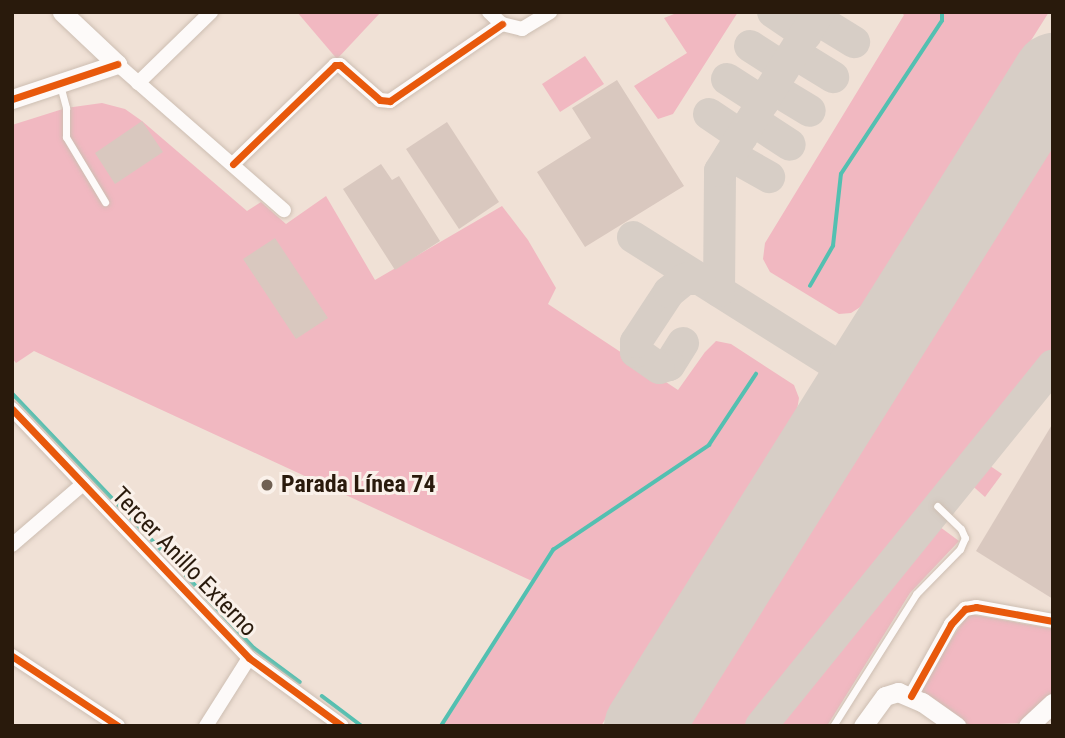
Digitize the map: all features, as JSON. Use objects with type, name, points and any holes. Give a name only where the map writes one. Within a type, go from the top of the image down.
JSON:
[{"type":"street","points":[[62,12],[138,83],[284,209]]},
{"type":"street","points":[[138,83],[211,12]]},
{"type":"street","points":[[489,12],[502,24],[522,29],[550,12]]},
{"type":"street","points":[[233,164],[330,68],[340,65],[380,100],[390,101],[502,24]]},
{"type":"street","points":[[12,99],[117,64]]},
{"type":"street","name":"Tercer Anillo Externo","points":[[12,410],[249,658],[342,726]]},
{"type":"street","points":[[12,545],[83,484]]},
{"type":"street","points":[[911,696],[951,624],[965,609],[976,607],[1053,621]]},
{"type":"street","points":[[12,656],[118,726]]},
{"type":"street","points":[[206,726],[249,658]]},
{"type":"street","points":[[863,726],[885,696],[898,692],[911,696],[956,726]]},
{"type":"street","points":[[1028,726],[1053,703]]},
{"type":"lane","points":[[60,84],[66,108],[66,137],[106,202]]},
{"type":"lane","points":[[833,726],[916,594],[960,549],[965,538],[961,529],[937,506]]},
{"type":"shaded area","points":[[297,12],[381,12],[337,59]]},
{"type":"shaded area","points":[[679,12],[738,12],[673,114],[658,119],[634,86],[687,53],[664,18]]},
{"type":"shaded area","points":[[901,12],[1049,12],[865,304],[851,313],[839,314],[770,272],[763,259],[765,243],[904,15]]},
{"type":"shaded area","points":[[585,56],[604,84],[560,112],[542,84]]},
{"type":"shaded area","points":[[102,103],[125,109],[142,121],[247,211],[261,202],[286,224],[326,196],[375,280],[502,206],[528,240],[556,288],[548,304],[678,390],[716,341],[731,344],[794,385],[799,398],[796,416],[601,726],[441,726],[532,581],[34,351],[16,363],[12,358],[12,125],[66,108]]},
{"type":"shaded area","points":[[1053,128],[1053,349],[747,726],[687,726]]},
{"type":"shaded area","points":[[983,461],[1002,474],[985,497],[967,481]]},
{"type":"shaded area","points":[[936,524],[959,541],[910,593],[827,726],[773,726]]},
{"type":"shaded area","points":[[968,614],[1053,629],[1053,696],[1022,723],[969,725],[917,692]]},
{"type":"building","points":[[617,80],[684,186],[585,247],[537,172],[591,138],[572,108]]},
{"type":"building","points":[[142,121],[163,152],[115,184],[95,153]]},
{"type":"building","points":[[447,122],[499,202],[459,229],[406,149]]},
{"type":"building","points":[[381,164],[392,180],[399,176],[440,241],[395,270],[343,189]]},
{"type":"building","points":[[275,238],[328,318],[296,339],[243,259]]},
{"type":"building","points":[[1053,423],[1053,599],[976,551]]},
{"type":"waterway","points":[[810,286],[833,246],[841,174],[942,21],[942,12]]},
{"type":"waterway","points":[[441,726],[553,550],[709,445],[756,374]]},
{"type":"waterway","points":[[12,393],[167,556]]},
{"type":"waterway","points":[[181,570],[254,648],[300,682]]},
{"type":"waterway","points":[[322,696],[362,726]]},
{"type":"taxiway","points":[[773,12],[806,34]]},
{"type":"taxiway","points":[[719,291],[720,171],[819,12]]},
{"type":"taxiway","points":[[815,18],[854,42]]},
{"type":"taxiway","points":[[750,46],[784,68]]},
{"type":"taxiway","points":[[794,53],[833,77]]},
{"type":"taxiway","points":[[727,79],[763,102]]},
{"type":"taxiway","points":[[772,88],[810,111]]},
{"type":"taxiway","points":[[709,114],[742,136]]},
{"type":"taxiway","points":[[752,120],[790,145]]},
{"type":"taxiway","points":[[730,155],[769,177]]},
{"type":"taxiway","points":[[633,237],[860,380]]},
{"type":"taxiway","points":[[683,343],[669,365],[659,368],[636,352],[636,342],[669,292],[685,279],[700,279]]},
{"type":"taxiway","points":[[761,726],[1053,365]]},
{"type":"runway","points":[[643,726],[1053,72]]},
{"type":"cycle path","points":[[233,164],[335,65],[340,65],[380,100],[390,101],[502,24]]},
{"type":"cycle path","points":[[12,99],[117,64]]},
{"type":"cycle path","points":[[12,409],[249,658],[342,726]]},
{"type":"cycle path","points":[[911,696],[951,624],[965,609],[976,607],[1053,621]]},
{"type":"cycle path","points":[[12,656],[118,726]]},
{"type":"place","name":"Parada Línea 74","points":[[267,485]]}]
